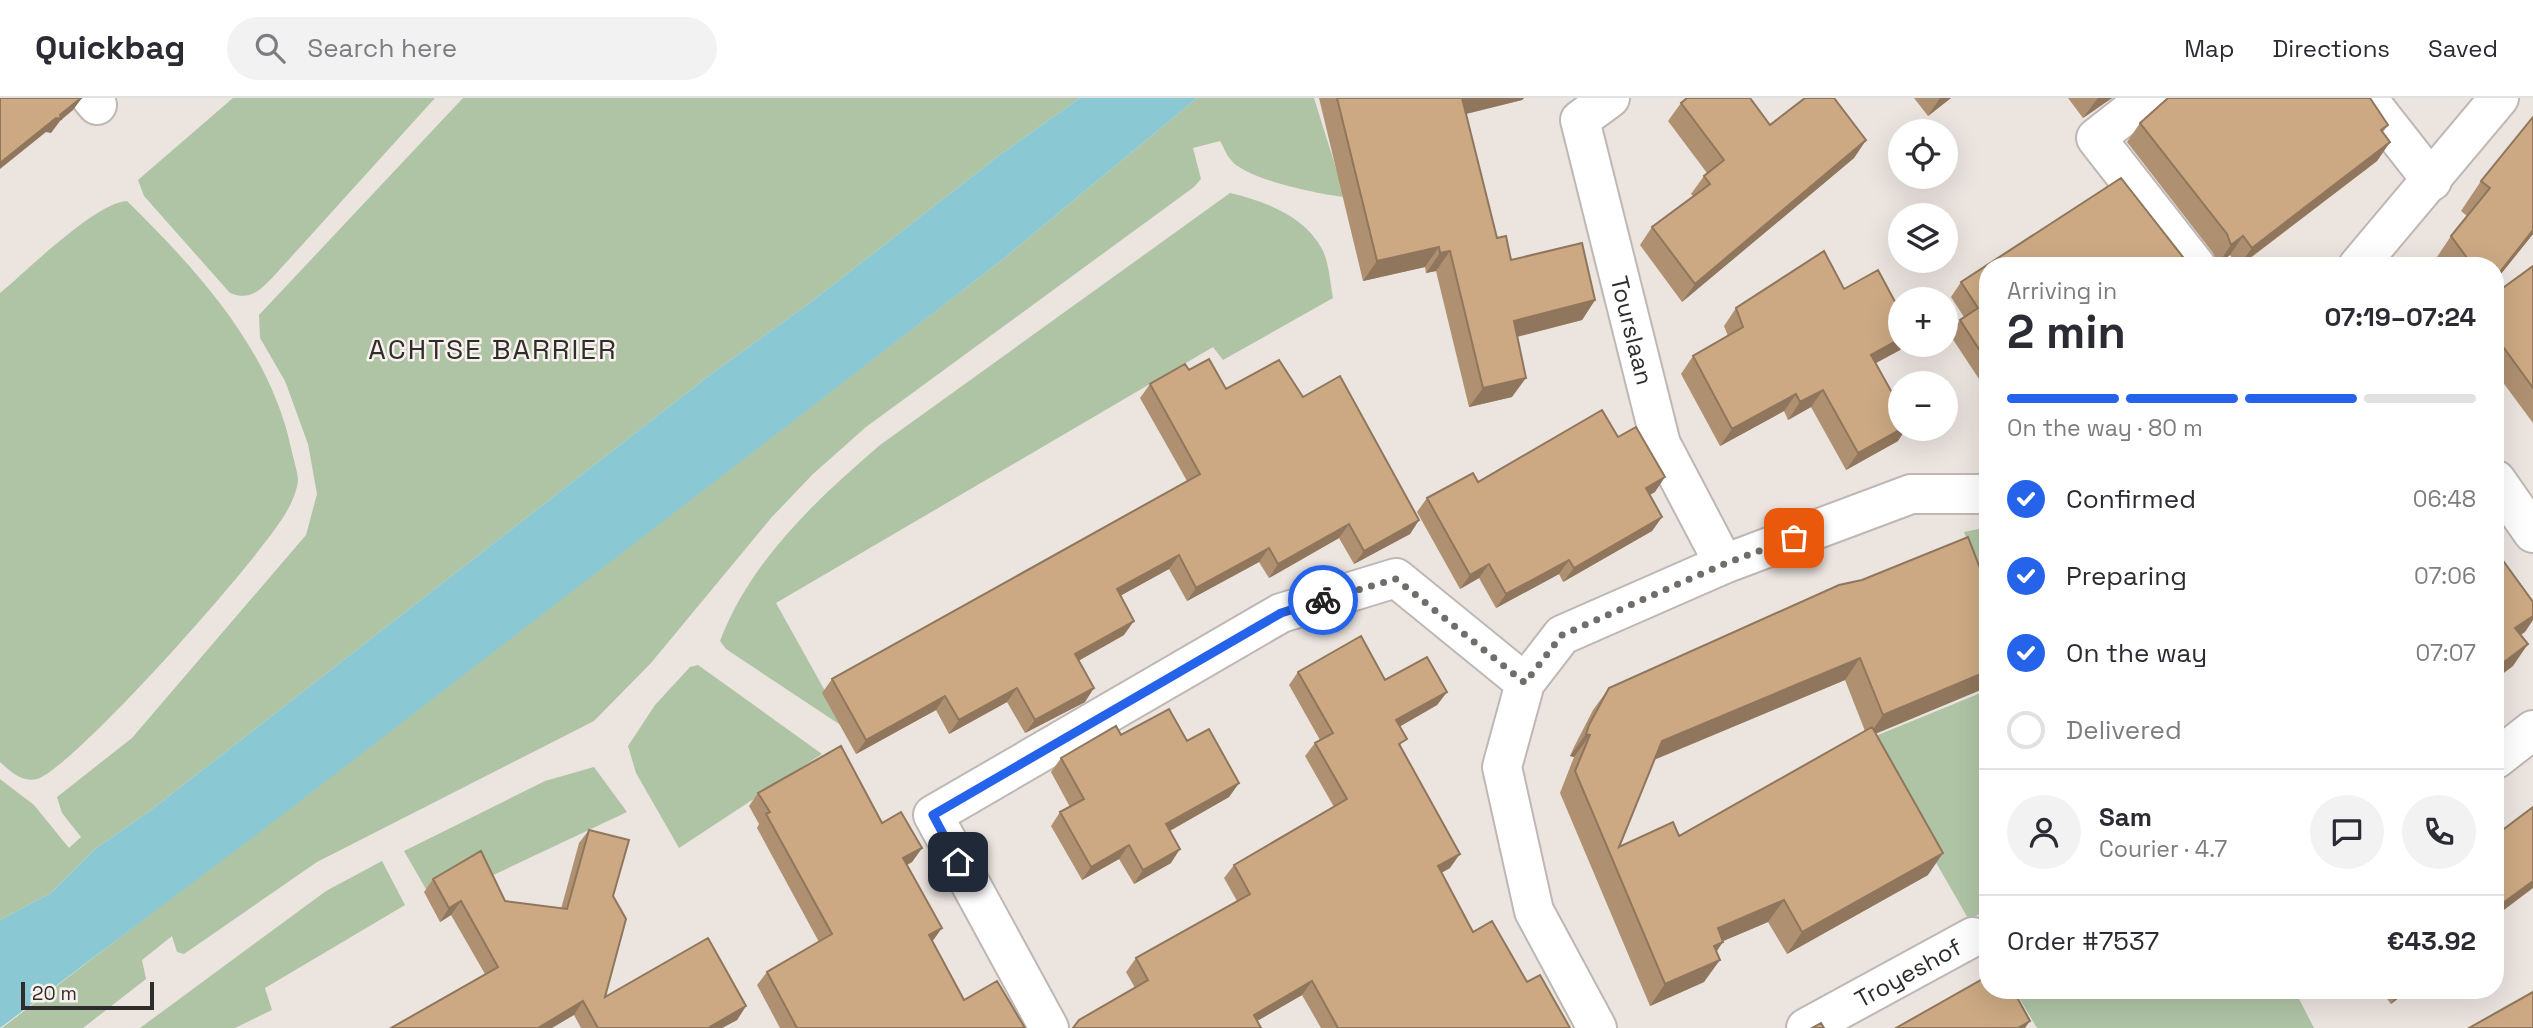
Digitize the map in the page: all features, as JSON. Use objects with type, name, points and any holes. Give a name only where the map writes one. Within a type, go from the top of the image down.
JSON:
[{"type":"street","name":"Tourslaan","points":[[1610,98],[1580,120],[1661,444],[1724,564]]},
{"type":"street","points":[[2147,98],[2096,138],[2189,257]]},
{"type":"street","points":[[2367,98],[2432,181]]},
{"type":"street","points":[[2366,257],[2499,98]]},
{"type":"street","points":[[2504,491],[2533,533]]},
{"type":"street","points":[[1597,1028],[1534,911],[1502,767],[1525,683],[1562,635],[1724,564],[1911,494],[1979,494]]},
{"type":"street","points":[[1049,1028],[933,815],[1281,613],[1396,579],[1525,683]]},
{"type":"street","points":[[2504,753],[2533,730]]},
{"type":"street","name":"Troyeshof","points":[[1806,1028],[1973,937]]},
{"type":"green space","points":[[233,98],[435,98],[273,277],[259,290],[243,296],[230,293],[144,196],[138,180]]},
{"type":"green space","points":[[463,98],[1080,98],[1001,154],[807,305],[711,374],[151,810],[95,849],[51,893],[0,920],[0,779],[34,805],[69,848],[81,837],[62,813],[57,797],[132,738],[306,535],[317,494],[308,444],[285,381],[260,338],[259,315]]},
{"type":"green space","points":[[1197,98],[1314,98],[1345,197],[1302,189],[1251,174],[1231,160],[1220,141],[1193,148],[1201,179],[1194,187],[866,427],[813,474],[771,518],[651,663],[594,721],[317,862],[184,954],[177,952],[172,936],[142,960],[146,979],[83,1028],[2,1028],[1002,260]]},
{"type":"green space","points":[[1230,193],[1256,200],[1282,212],[1315,237],[1328,266],[1333,298],[1223,360],[1213,347],[776,603],[842,726],[726,649],[720,641],[749,584],[788,533],[832,487],[880,445]]},
{"type":"green space","points":[[127,201],[204,283],[248,345],[281,412],[298,483],[290,506],[273,532],[168,656],[89,738],[58,766],[37,779],[26,779],[0,762],[0,293],[80,225],[98,213]]},
{"type":"green space","points":[[1979,529],[1979,572],[1964,532]]},
{"type":"green space","points":[[698,665],[822,754],[679,848],[636,773],[628,746],[655,705],[690,667]]},
{"type":"green space","points":[[1979,694],[1979,914],[1969,920],[1872,751],[1878,735]]},
{"type":"green space","points":[[594,767],[627,812],[434,903],[404,851],[545,781]]},
{"type":"green space","points":[[382,861],[405,905],[265,988],[272,1010],[235,1028],[140,1028],[326,891]]},
{"type":"green space","points":[[2020,999],[2299,999],[2314,1028],[2037,1028]]},
{"type":"water","points":[[1080,98],[1197,98],[1002,260],[260,832],[0,1028],[0,920],[51,893],[95,849],[151,810],[711,374],[807,305],[1001,154]]},
{"type":"building","points":[[0,98],[81,98],[60,115],[61,119],[56,118],[0,163]]},
{"type":"building","points":[[1337,98],[1462,98],[1497,238],[1506,236],[1511,260],[1582,243],[1595,300],[1514,321],[1526,378],[1483,388],[1450,251],[1440,253],[1439,247],[1377,261]]},
{"type":"building","points":[[1687,98],[1750,98],[1770,125],[1805,98],[1834,98],[1866,140],[1695,284],[1652,227],[1710,184],[1704,176],[1724,160],[1681,103]]},
{"type":"building","points":[[2168,98],[2370,98],[2388,125],[2381,130],[2390,142],[2252,248],[2243,236],[2231,245],[2227,234],[2140,123]]},
{"type":"building","points":[[2533,117],[2533,230],[2504,267],[2504,257],[2466,257],[2451,236],[2490,188],[2481,181]]},
{"type":"building","points":[[2121,178],[2183,257],[1999,257]]},
{"type":"building","points":[[1824,251],[1844,289],[1878,270],[1888,289],[1888,346],[1871,355],[1888,385],[1888,436],[1858,453],[1823,390],[1800,402],[1796,394],[1732,429],[1693,356],[1743,327],[1736,308]]},
{"type":"building","points":[[2533,266],[2533,388],[2504,348],[2504,287]]},
{"type":"building","points":[[1979,270],[1979,349],[1960,320],[1978,308],[1961,282]]},
{"type":"building","points":[[1209,359],[1226,389],[1279,360],[1303,397],[1340,376],[1419,520],[1364,551],[1349,524],[1278,564],[1269,548],[1196,588],[1179,555],[1117,589],[1134,621],[1075,654],[1094,688],[1035,720],[1017,688],[959,720],[945,696],[866,740],[832,679],[1200,474],[1150,384],[1185,364],[1189,370]]},
{"type":"building","points":[[1602,410],[1618,437],[1636,427],[1665,477],[1646,488],[1662,517],[1574,568],[1569,560],[1506,594],[1489,564],[1470,575],[1427,498],[1473,473],[1478,482]]},
{"type":"building","points":[[1968,537],[1979,565],[1979,675],[1883,715],[1860,658],[1662,741],[1619,847],[1673,822],[1679,836],[1872,727],[1943,853],[1802,932],[1784,900],[1718,928],[1723,942],[1714,946],[1720,960],[1665,984],[1575,771],[1590,735],[1586,734],[1589,725],[1609,688],[1839,585],[1862,580]]},
{"type":"building","points":[[2504,562],[2533,602],[2533,616],[2515,628],[2528,644],[2504,662]]},
{"type":"building","points":[[1361,636],[1385,680],[1427,657],[1447,692],[1396,720],[1407,739],[1399,744],[1460,854],[1438,866],[1473,932],[1492,921],[1527,982],[1540,975],[1570,1028],[1338,1028],[1312,981],[1254,1015],[1261,1028],[1073,1028],[1079,1020],[1148,980],[1136,958],[1250,894],[1234,865],[1347,799],[1315,743],[1333,733],[1298,672]]},
{"type":"building","points":[[1169,709],[1187,741],[1209,729],[1239,783],[1166,824],[1180,849],[1143,870],[1129,845],[1091,867],[1060,812],[1084,799],[1061,758],[1116,726],[1121,735]]},
{"type":"building","points":[[841,746],[882,823],[901,812],[922,848],[903,858],[942,928],[929,935],[964,1000],[997,981],[1025,1028],[797,1028],[767,972],[832,934],[766,814],[770,812],[758,793]]},
{"type":"building","points":[[2533,807],[2533,881],[2504,902],[2504,829]]},
{"type":"building","points":[[589,830],[629,840],[613,896],[626,919],[605,997],[708,938],[746,1006],[708,1028],[598,1028],[583,1001],[538,1028],[391,1028],[498,967],[461,901],[449,908],[433,879],[481,851],[505,901],[567,909]]},
{"type":"building","points":[[1979,981],[1979,999],[2018,999],[2030,1021],[2018,1028],[1896,1028]]},
{"type":"building","points":[[2533,992],[2533,1028],[2469,1028]]},
{"type":"way so far","points":[[1323,600],[1396,579],[1525,683],[1562,635],[1724,564],[1794,538]]},
{"type":"district","name":"ACHTSE BARRIER","points":[[493,349]]},
{"type":"route","points":[[958,862],[933,815],[1281,613],[1323,600]]}]
